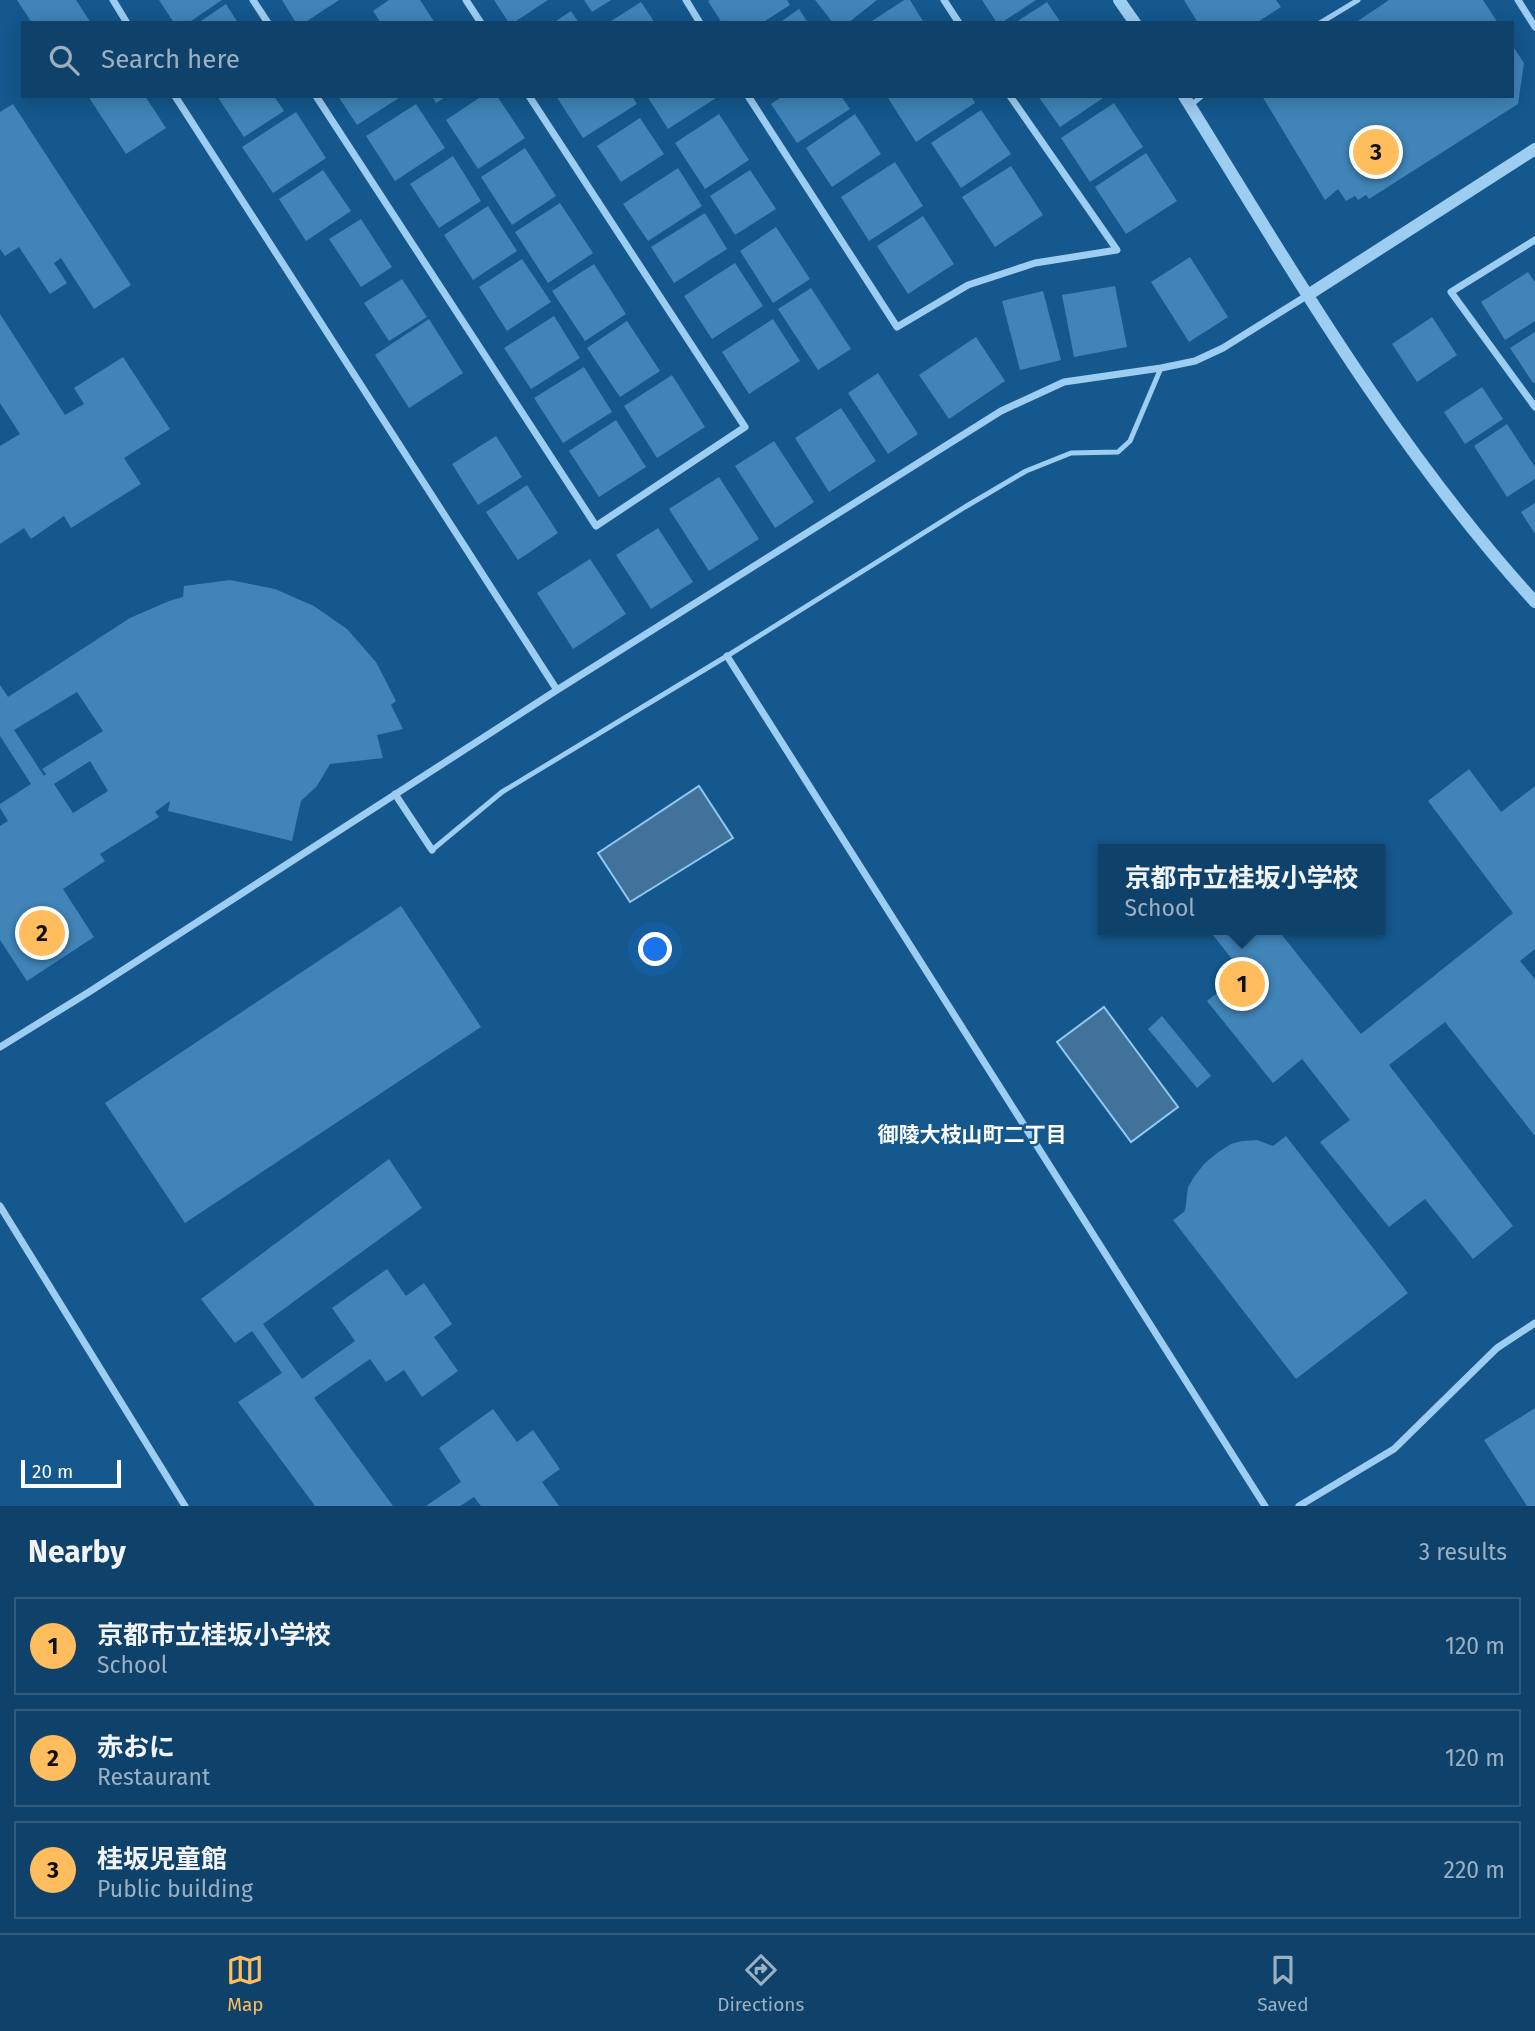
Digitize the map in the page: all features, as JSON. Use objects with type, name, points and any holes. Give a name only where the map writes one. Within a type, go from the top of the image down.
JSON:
[{"type":"street","points":[[113,0],[126,21]]},
{"type":"street","points":[[253,0],[267,21]]},
{"type":"street","points":[[466,0],[480,21]]},
{"type":"street","points":[[686,0],[700,21]]},
{"type":"street","points":[[944,0],[958,21]]},
{"type":"street","points":[[1119,0],[1134,21]]},
{"type":"street","points":[[1518,0],[1532,16],[1535,27]]},
{"type":"street","points":[[176,98],[557,690]]},
{"type":"street","points":[[317,98],[596,526],[745,427],[530,98]]},
{"type":"street","points":[[749,98],[897,327],[968,285],[1035,263],[1117,250],[1011,98]]},
{"type":"street","points":[[1186,101],[1340,346],[1438,487],[1534,600]]},
{"type":"street","points":[[0,1047],[557,690],[1001,411],[1064,382],[1195,361],[1223,348],[1535,149]]},
{"type":"street","points":[[1535,240],[1451,292],[1535,407]]},
{"type":"street","points":[[727,656],[1265,1506]]},
{"type":"street","points":[[396,794],[432,850]]},
{"type":"street","points":[[0,1206],[185,1506]]},
{"type":"street","points":[[1299,1506],[1394,1449],[1497,1348],[1535,1323]]},
{"type":"lane","points":[[1323,21],[1358,0]]},
{"type":"lane","points":[[432,850],[502,792],[1026,471],[1071,453],[1118,452],[1130,441],[1161,368]]},
{"type":"water","points":[[699,786],[733,838],[630,902],[598,853]]},
{"type":"water","points":[[1104,1007],[1178,1107],[1131,1142],[1057,1042]]},
{"type":"building","points":[[17,0],[76,0],[90,21],[31,21]]},
{"type":"building","points":[[159,0],[222,0],[191,21],[173,21]]},
{"type":"building","points":[[282,0],[339,0],[307,21],[295,21]]},
{"type":"building","points":[[389,0],[420,0],[434,21],[380,21],[373,11]]},
{"type":"building","points":[[494,0],[548,0],[516,21],[508,21]]},
{"type":"building","points":[[584,0],[611,0],[592,12]]},
{"type":"building","points":[[787,0],[790,5],[765,21],[721,21],[708,1]]},
{"type":"building","points":[[815,0],[877,0],[851,21],[831,21]]},
{"type":"building","points":[[904,0],[910,0],[923,21],[872,21]]},
{"type":"building","points":[[982,0],[1036,0],[1004,21],[996,21]]},
{"type":"building","points":[[1184,0],[1276,0],[1281,7],[1259,21],[1197,21]]},
{"type":"building","points":[[1389,0],[1483,0],[1497,21],[1358,21]]},
{"type":"building","points":[[641,2],[654,21],[611,21]]},
{"type":"building","points":[[1047,2],[1060,21],[1018,21]]},
{"type":"building","points":[[226,4],[237,21],[201,21]]},
{"type":"building","points":[[799,9],[807,21],[782,21]]},
{"type":"building","points":[[571,11],[578,21],[556,21]]},
{"type":"building","points":[[1514,48],[1524,63],[1518,104],[1369,199],[1366,195],[1358,200],[1355,196],[1346,201],[1338,189],[1325,200],[1263,98],[1514,98]]},
{"type":"building","points":[[89,98],[146,98],[166,128],[126,154]]},
{"type":"building","points":[[218,98],[275,98],[284,111],[244,137]]},
{"type":"building","points":[[339,98],[399,98],[357,125]]},
{"type":"building","points":[[479,98],[498,98],[525,138],[478,169],[446,120]]},
{"type":"building","points":[[557,98],[633,98],[637,104],[583,138]]},
{"type":"building","points":[[648,98],[716,98],[668,129]]},
{"type":"building","points":[[780,98],[842,98],[850,109],[797,143],[771,104]]},
{"type":"building","points":[[888,98],[972,98],[975,103],[916,142]]},
{"type":"building","points":[[1039,98],[1103,98],[1060,127]]},
{"type":"building","points":[[1114,103],[1143,147],[1090,182],[1061,138]]},
{"type":"building","points":[[13,104],[131,285],[94,309],[61,258],[54,263],[67,283],[50,294],[19,247],[5,256],[0,249],[0,112]]},
{"type":"building","points":[[416,104],[445,148],[395,181],[366,136]]},
{"type":"building","points":[[981,110],[1011,154],[961,188],[931,143]]},
{"type":"building","points":[[296,112],[326,158],[273,193],[242,147]]},
{"type":"building","points":[[719,114],[749,160],[705,189],[675,143]]},
{"type":"building","points":[[855,114],[881,154],[832,187],[806,148]]},
{"type":"building","points":[[640,118],[664,154],[621,182],[597,146]]},
{"type":"building","points":[[525,148],[556,196],[512,225],[481,177]]},
{"type":"building","points":[[1146,153],[1177,201],[1126,234],[1095,187]]},
{"type":"building","points":[[453,156],[481,201],[439,228],[410,184]]},
{"type":"building","points":[[895,162],[923,206],[869,241],[841,197]]},
{"type":"building","points":[[1011,166],[1043,215],[995,247],[962,197]]},
{"type":"building","points":[[678,168],[702,206],[648,241],[623,204]]},
{"type":"building","points":[[323,170],[351,211],[306,241],[279,199]]},
{"type":"building","points":[[750,170],[776,209],[735,235],[710,196]]},
{"type":"building","points":[[560,203],[593,253],[548,283],[515,232]]},
{"type":"building","points":[[488,206],[517,251],[473,280],[444,235]]},
{"type":"building","points":[[705,213],[727,249],[674,283],[651,247]]},
{"type":"building","points":[[923,216],[954,264],[908,294],[877,246]]},
{"type":"building","points":[[361,219],[392,267],[361,287],[329,239]]},
{"type":"building","points":[[776,227],[810,279],[773,303],[740,251]]},
{"type":"building","points":[[1190,257],[1228,317],[1189,342],[1151,282]]},
{"type":"building","points":[[522,259],[551,302],[507,331],[479,287]]},
{"type":"building","points":[[735,263],[763,306],[712,339],[684,296]]},
{"type":"building","points":[[594,264],[626,314],[585,341],[552,291]]},
{"type":"building","points":[[1528,272],[1535,282],[1535,321],[1505,340],[1481,302]]},
{"type":"building","points":[[402,279],[427,317],[389,341],[364,303]]},
{"type":"building","points":[[1115,286],[1127,347],[1074,357],[1062,295]]},
{"type":"building","points":[[811,288],[851,349],[818,370],[778,309]]},
{"type":"building","points":[[1043,291],[1061,360],[1020,370],[1002,301]]},
{"type":"building","points":[[0,314],[65,415],[84,404],[74,388],[123,357],[170,429],[124,458],[141,484],[71,528],[64,516],[31,539],[24,528],[0,544],[0,446],[20,434],[0,403]]},
{"type":"building","points":[[554,316],[580,358],[531,389],[504,348]]},
{"type":"building","points":[[1432,317],[1457,355],[1417,382],[1392,344]]},
{"type":"building","points":[[429,319],[463,373],[409,408],[375,355]]},
{"type":"building","points":[[773,319],[800,361],[749,394],[722,352]]},
{"type":"building","points":[[627,321],[660,371],[620,397],[587,348]]},
{"type":"building","points":[[1535,332],[1535,382],[1533,383],[1510,348]]},
{"type":"building","points":[[976,337],[1005,381],[949,419],[919,375]]},
{"type":"building","points":[[584,367],[612,412],[563,443],[534,398]]},
{"type":"building","points":[[878,373],[918,434],[888,454],[848,393]]},
{"type":"building","points":[[672,375],[705,427],[657,458],[624,406]]},
{"type":"building","points":[[1482,387],[1503,419],[1465,444],[1444,412]]},
{"type":"building","points":[[841,408],[876,461],[829,492],[795,438]]},
{"type":"building","points":[[616,420],[646,467],[599,497],[569,451]]},
{"type":"building","points":[[1507,424],[1535,467],[1535,479],[1507,497],[1474,446]]},
{"type":"building","points":[[496,436],[522,477],[478,505],[452,464]]},
{"type":"building","points":[[774,441],[814,502],[775,528],[735,466]]},
{"type":"building","points":[[719,477],[759,539],[709,571],[669,509]]},
{"type":"building","points":[[527,485],[558,533],[518,560],[486,512]]},
{"type":"building","points":[[1535,503],[1535,534],[1521,512]]},
{"type":"building","points":[[658,528],[693,582],[651,609],[616,555]]},
{"type":"building","points":[[590,559],[626,614],[573,649],[537,593]]},
{"type":"building","points":[[230,580],[275,589],[314,606],[347,629],[376,662],[396,701],[391,705],[403,729],[377,735],[383,758],[330,764],[317,786],[301,801],[292,841],[168,811],[170,801],[155,812],[159,817],[100,854],[105,861],[63,889],[94,937],[27,981],[0,940],[0,826],[8,821],[0,804],[31,784],[0,736],[0,685],[8,697],[130,618],[183,597],[184,586]],"holes":[[[77,692],[103,731],[42,769],[46,774],[44,776],[14,730]],[[90,761],[108,791],[73,813],[54,784]]]},
{"type":"building","points":[[1469,769],[1501,812],[1535,786],[1535,949],[1520,961],[1535,979],[1535,1136],[1445,1022],[1389,1065],[1513,1226],[1473,1259],[1425,1199],[1389,1227],[1320,1142],[1350,1120],[1302,1059],[1273,1083],[1207,1001],[1243,973],[1213,935],[1282,935],[1361,1034],[1513,913],[1428,801]]},
{"type":"building","points":[[401,906],[481,1027],[185,1223],[105,1103]]},
{"type":"building","points":[[1162,1016],[1211,1076],[1197,1088],[1148,1029]]},
{"type":"building","points":[[1286,1136],[1408,1293],[1296,1379],[1173,1220],[1185,1211],[1188,1187],[1194,1177],[1217,1153],[1242,1141],[1257,1140],[1273,1146]]},
{"type":"building","points":[[389,1159],[422,1208],[263,1324],[302,1379],[355,1341],[332,1308],[387,1269],[406,1296],[424,1283],[452,1324],[434,1337],[458,1371],[422,1397],[404,1370],[386,1382],[370,1359],[314,1398],[393,1506],[315,1506],[238,1402],[282,1373],[252,1331],[235,1343],[201,1299]]},
{"type":"building","points":[[1535,1408],[1535,1506],[1527,1506],[1484,1440]]},
{"type":"building","points":[[493,1409],[517,1442],[533,1430],[560,1469],[542,1482],[559,1506],[481,1506],[474,1497],[460,1506],[426,1506],[461,1482],[439,1448]]},
{"type":"place","name":"桂坂児童館","points":[[1376,152]]},
{"type":"place","name":"赤おに","points":[[42,933]]},
{"type":"place","name":"京都市立桂坂小学校","points":[[1242,984]]},
{"type":"district","name":"御陵大枝山町二丁目","points":[[972,1135]]}]
